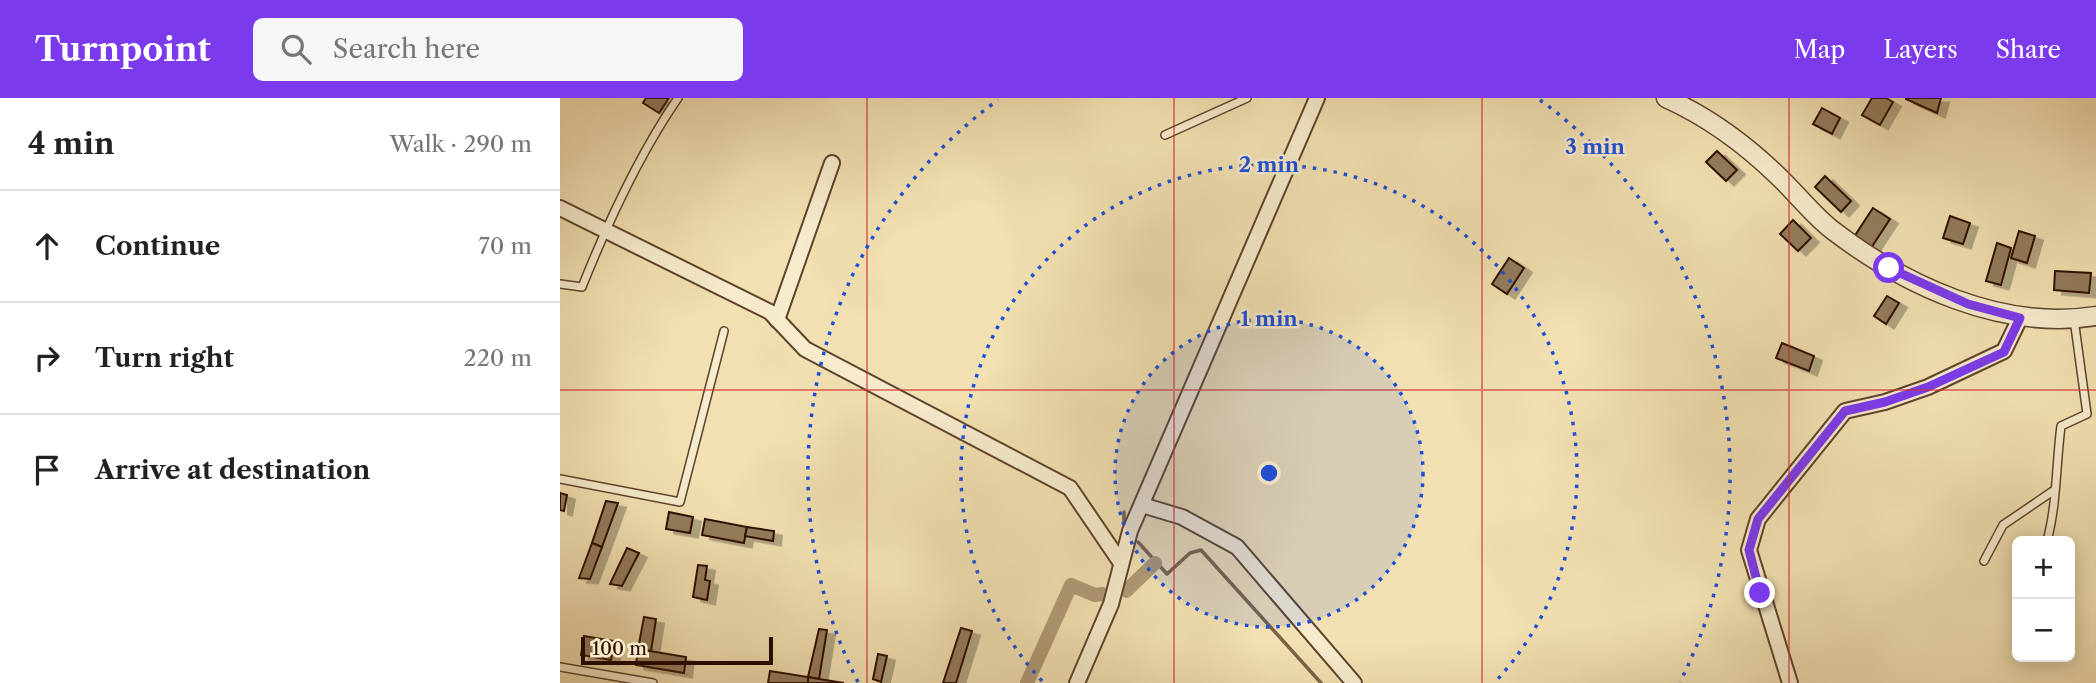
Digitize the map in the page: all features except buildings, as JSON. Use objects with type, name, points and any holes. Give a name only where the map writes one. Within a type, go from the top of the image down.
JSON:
[{"type":"street","points":[[1077,683],[1111,604],[1130,531],[1317,98]]},
{"type":"street","points":[[1666,98],[1698,113]]},
{"type":"street","points":[[1683,98],[1698,113],[1776,174],[1830,228],[1889,268],[1968,304],[2020,318],[2096,316]]},
{"type":"street","points":[[777,320],[832,163]]},
{"type":"street","points":[[560,208],[770,312],[805,349],[1070,488],[1121,564]]},
{"type":"street","points":[[1790,683],[1749,550],[1758,519],[1845,411],[1885,402],[1928,387],[2004,352],[2020,318]]},
{"type":"street","points":[[1142,505],[1182,517],[1237,547],[1354,683]]},
{"type":"lane","points":[[560,284],[582,288],[604,231],[661,123],[678,98]]},
{"type":"lane","points":[[1165,135],[1247,98]]},
{"type":"lane","points":[[2048,536],[2054,513],[2053,491],[2061,426],[2087,414],[2074,318]]},
{"type":"lane","points":[[560,479],[680,502],[724,331]]},
{"type":"lane","points":[[1984,561],[2003,525],[2053,491]]},
{"type":"lane","points":[[560,667],[653,683]]},
{"type":"waterway","points":[[1124,512],[1124,524]]},
{"type":"waterway","points":[[1138,542],[1167,574],[1190,553],[1201,550],[1321,683]]},
{"type":"waterway","points":[[1126,591],[1155,563]]},
{"type":"waterway","points":[[1027,683],[1071,585],[1095,595],[1102,594]]},
{"type":"route","points":[[1760,593],[1749,550],[1758,519],[1845,411],[1885,402],[1928,387],[2004,352],[2020,318],[1968,304],[1889,268]]}]
